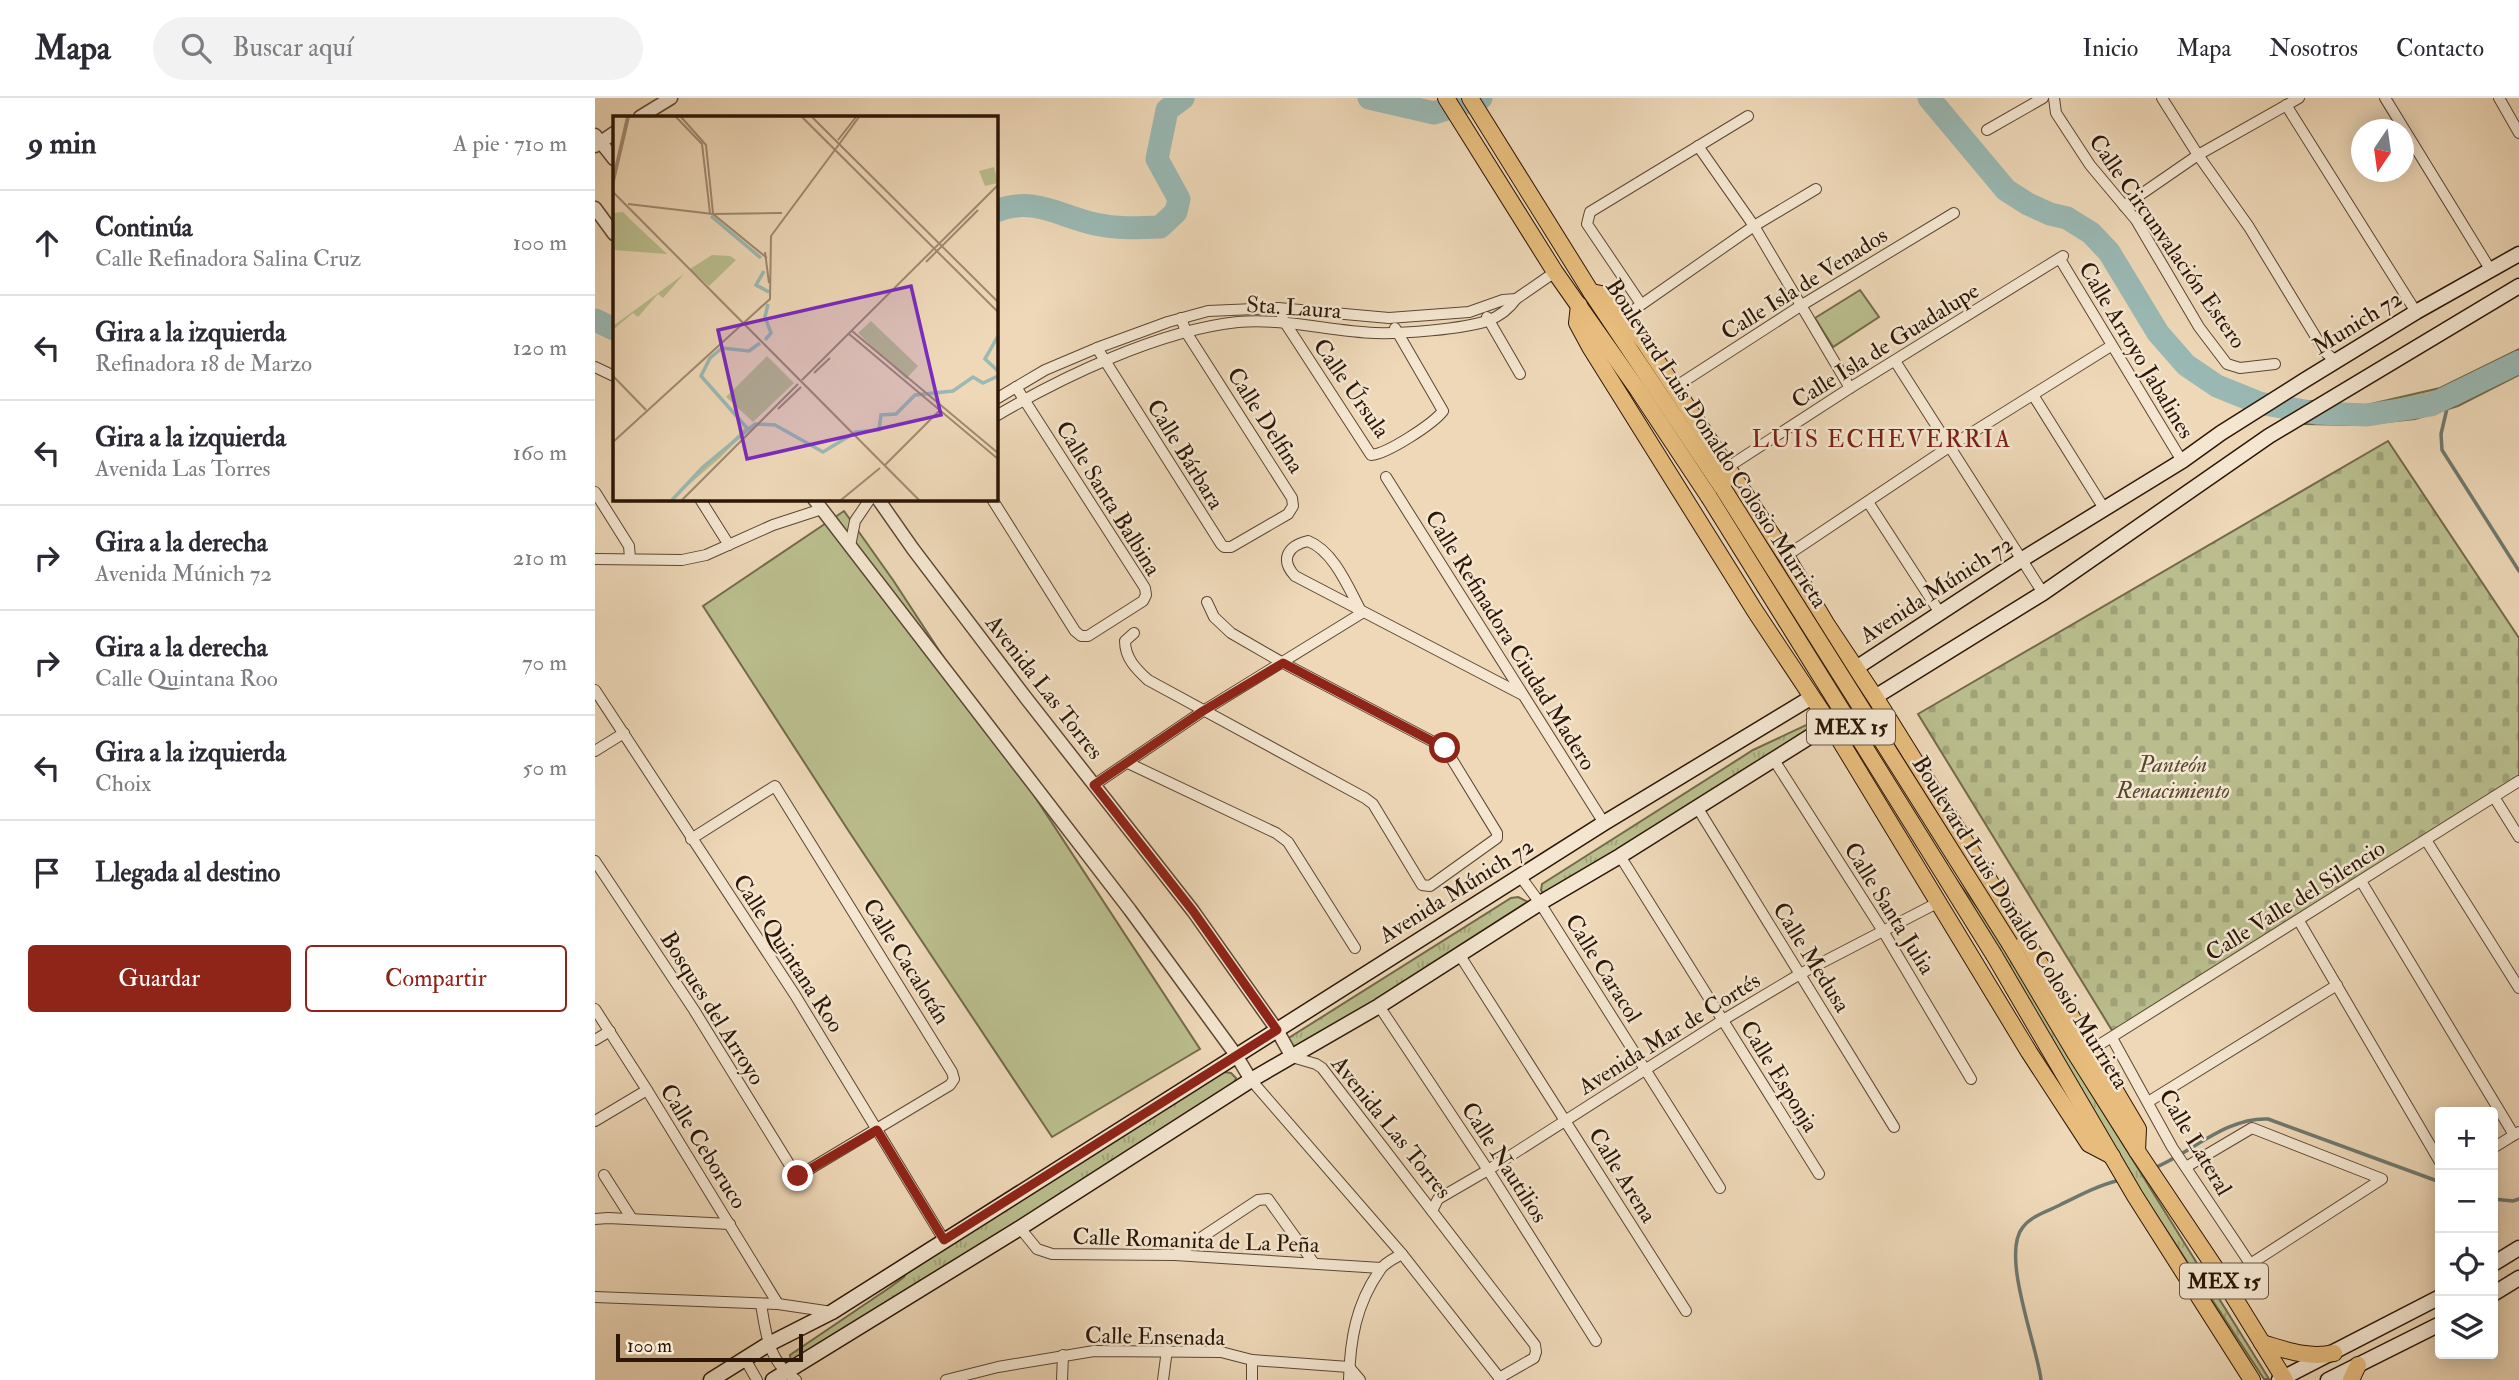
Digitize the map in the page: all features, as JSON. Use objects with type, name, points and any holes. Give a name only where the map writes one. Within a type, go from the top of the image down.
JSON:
[{"type":"highway","name":"Boulevard Luis Donaldo Colosio Murrieta","points":[[1446,98],[1555,272],[1716,494],[2010,944],[2140,1156],[2224,1281],[2283,1379]]},
{"type":"highway","name":"Boulevard Luis Donaldo Colosio Murrieta","points":[[1470,98],[1716,494],[1994,955],[2135,1196],[2252,1380]]},
{"type":"highway","points":[[1591,292],[1607,295],[1625,316],[1786,556],[2017,925],[2138,1129],[2140,1156]]},
{"type":"highway","points":[[1579,305],[1577,323],[1590,347],[1867,785],[2029,1052],[2089,1144],[2116,1163]]},
{"type":"highway","points":[[1780,648],[1800,659],[1813,656],[1820,652],[1825,642],[1827,625]]},
{"type":"highway","name":"Avenida Múnich 72","points":[[1812,697],[1856,668]]},
{"type":"highway","points":[[1829,724],[1875,697]]},
{"type":"highway","points":[[1867,785],[1870,768],[1881,756],[1898,755],[1916,762]]},
{"type":"highway","points":[[2262,1343],[2304,1355],[2334,1353]]},
{"type":"main road","name":"Munich 72","points":[[2221,433],[2416,312],[2519,254]]},
{"type":"main road","points":[[1875,697],[2043,593],[2269,436],[2519,286]]},
{"type":"main road","name":"Avenida Múnich 72","points":[[1856,668],[2021,560],[2182,461],[2221,433]]},
{"type":"main road","name":"Avenida Múnich 72","points":[[711,1380],[767,1345],[832,1312],[1604,823],[1812,697]]},
{"type":"main road","points":[[785,1378],[1251,1080],[1379,1006],[1829,724]]},
{"type":"main road","points":[[2498,1261],[2519,1248]]},
{"type":"main road","points":[[2498,1291],[2519,1278]]},
{"type":"main road","points":[[2283,1379],[2435,1300]]},
{"type":"main road","points":[[2328,1380],[2355,1372],[2435,1327]]},
{"type":"street","points":[[642,116],[671,98]]},
{"type":"street","points":[[1987,130],[2043,98]]},
{"type":"street","name":"Calle Circunvalación Estero","points":[[2054,98],[2056,113],[2090,165],[2136,220],[2199,327],[2227,364],[2239,368],[2275,364]]},
{"type":"street","points":[[2162,98],[2249,228],[2325,352],[2337,362]]},
{"type":"street","points":[[2124,206],[2198,155],[2299,98]]},
{"type":"street","points":[[2385,98],[2490,269]]},
{"type":"street","points":[[2499,98],[2519,133]]},
{"type":"street","points":[[2286,105],[2416,312]]},
{"type":"street","points":[[1641,304],[1587,224],[1590,212],[1748,116]]},
{"type":"street","points":[[597,141],[613,158]]},
{"type":"street","points":[[1697,146],[1754,226],[1850,388]]},
{"type":"street","points":[[1625,316],[1754,226],[1816,189]]},
{"type":"street","points":[[595,208],[613,233]]},
{"type":"street","name":"Calle Isla de Venados","points":[[1675,387],[1801,305],[1954,213]]},
{"type":"street","name":"Calle Arroyo Jabalines","points":[[2061,258],[2182,461]]},
{"type":"street","name":"Calle Isla de Guadalupe","points":[[1728,467],[2061,258]]},
{"type":"street","points":[[1488,321],[1510,308],[1516,299],[1555,272]]},
{"type":"street","name":"Sta. Laura","points":[[997,398],[1045,370],[1097,348],[1208,311],[1278,308],[1389,318],[1483,308],[1503,300],[1516,299]]},
{"type":"street","name":"Calle Úrsula","points":[[1278,308],[1284,322],[1371,456],[1378,455],[1410,436],[1443,411],[1398,332]]},
{"type":"street","points":[[1483,308],[1520,374]]},
{"type":"street","name":"Calle Delfina","points":[[1181,318],[1186,332],[1292,498],[1293,506],[1288,514],[1259,532]]},
{"type":"street","points":[[1389,318],[1398,332]]},
{"type":"street","name":"Sta. Laura","points":[[997,415],[1081,371],[1186,332],[1237,322],[1284,322],[1376,333],[1488,321]]},
{"type":"street","points":[[1786,556],[1949,447],[2112,346]]},
{"type":"street","name":"Calle Bárbara","points":[[1097,348],[1221,544],[1231,547],[1259,532]]},
{"type":"street","points":[[1895,361],[2043,593]]},
{"type":"street","points":[[595,367],[613,375]]},
{"type":"street","name":"Calle Santa Balbina","points":[[993,500],[1081,636],[1088,636],[1143,601],[1145,588],[1016,387]]},
{"type":"street","points":[[2033,396],[2105,510]]},
{"type":"street","name":"Calle Refinadora Ciudad Madero","points":[[1386,477],[1604,823]]},
{"type":"street","points":[[595,492],[629,546],[631,558]]},
{"type":"street","points":[[701,500],[729,545]]},
{"type":"street","points":[[850,546],[855,521],[880,500]]},
{"type":"street","name":"Avenida Las Torres","points":[[818,504],[1130,910],[1236,1055],[1251,1080],[1402,1254],[1500,1379],[1534,1358],[1535,1345],[1322,1068],[1291,1057],[1277,1030],[1193,911],[913,549],[880,500]]},
{"type":"street","points":[[1868,502],[1940,612]]},
{"type":"street","points":[[595,559],[683,560],[706,555],[818,504]]},
{"type":"street","points":[[1363,613],[1335,565],[1318,544],[1308,541],[1292,548],[1287,557],[1287,568],[1295,576],[1363,613],[1521,694]]},
{"type":"street","points":[[1135,633],[1125,641],[1125,652],[1137,671],[1148,680],[1373,804],[1422,885],[1430,886],[1497,838],[1498,835],[1445,748],[1283,663],[1220,624],[1207,602]]},
{"type":"street","points":[[1094,785],[1203,711],[1363,613]]},
{"type":"street","name":"Calle Quintana Roo","points":[[595,690],[795,995],[944,1240]]},
{"type":"street","points":[[595,751],[624,733]]},
{"type":"street","name":"Calle Santa Julia","points":[[1774,760],[1884,931],[1971,1079]]},
{"type":"street","points":[[1128,763],[1282,838],[1296,852],[1355,948]]},
{"type":"street","name":"Calle Valle del Silencio","points":[[2091,1050],[2519,781]]},
{"type":"street","name":"Calle Cacalotán","points":[[691,839],[775,786],[952,1072],[954,1079],[950,1085],[798,1176]]},
{"type":"street","points":[[2494,797],[2519,837]]},
{"type":"street","name":"Calle Medusa","points":[[1697,807],[1894,1127]]},
{"type":"street","points":[[2425,840],[2519,988]]},
{"type":"street","name":"Calle Esponja","points":[[1620,856],[1819,1174]]},
{"type":"street","name":"Bosques del Arroyo","points":[[595,861],[694,1010],[798,1176]]},
{"type":"street","name":"Calle Caracol","points":[[1520,876],[1540,903],[1720,1188]]},
{"type":"street","points":[[2361,881],[2517,1134],[2498,1145]]},
{"type":"street","name":"Avenida Mar de Cortés","points":[[1431,1211],[1438,1199],[1723,1020],[1800,974],[1937,903]]},
{"type":"street","points":[[2299,921],[2435,1153]]},
{"type":"street","name":"Calle Arena","points":[[1459,954],[1686,1311]]},
{"type":"street","points":[[2148,1102],[2337,985]]},
{"type":"street","name":"Calle Nautilios","points":[[1379,1006],[1488,1170],[1596,1341]]},
{"type":"street","name":"Calle Ceboruco","points":[[595,1009],[778,1304]]},
{"type":"street","points":[[595,1040],[610,1031]]},
{"type":"street","name":"Calle Lateral","points":[[2112,1038],[2172,1147],[2251,1265]]},
{"type":"street","points":[[595,1121],[647,1090]]},
{"type":"street","points":[[2183,1163],[2252,1128],[2381,1177],[2382,1181],[2224,1281]]},
{"type":"street","points":[[604,1175],[632,1219]]},
{"type":"street","points":[[1175,1255],[1258,1200],[1268,1199],[1313,1262]]},
{"type":"street","points":[[595,1219],[730,1224]]},
{"type":"street","name":"Calle Romanita de La Peña","points":[[1020,1228],[1037,1249],[1052,1254],[1175,1255],[1381,1268]]},
{"type":"street","points":[[1349,1380],[1354,1323],[1381,1268],[1402,1254]]},
{"type":"street","points":[[595,1297],[778,1304],[832,1312]]},
{"type":"street","points":[[761,1304],[767,1345],[785,1378]]},
{"type":"street","points":[[1163,1380],[1167,1350]]},
{"type":"street","name":"Calle Ensenada","points":[[946,1380],[998,1367],[1094,1351],[1221,1352],[1252,1360],[1349,1367]]},
{"type":"street","points":[[1062,1380],[1063,1355]]},
{"type":"street","points":[[745,1359],[757,1380]]},
{"type":"street","points":[[1252,1360],[1252,1380]]},
{"type":"street","points":[[1349,1367],[1360,1380]]},
{"type":"green space","points":[[1860,290],[1879,317],[1833,347],[1815,318]]},
{"type":"green space","points":[[2519,349],[2519,375],[2458,406],[2415,419],[2358,425],[2303,424],[2259,403],[2311,401],[2362,406],[2440,388]]},
{"type":"green space","name":"Panteón Renacimiento","points":[[2388,441],[2519,638],[2519,777],[2113,1032],[1918,714]]},
{"type":"green space","points":[[844,511],[893,580],[1200,1049],[1052,1137],[703,606]]},
{"type":"green space","points":[[1819,719],[1825,720],[1545,897],[1541,890],[1542,884],[1753,750]]},
{"type":"green space","points":[[1950,872],[2002,939],[2058,1030],[2088,1088],[2269,1379],[2264,1379],[2142,1193]]},
{"type":"green space","points":[[1518,897],[1528,902],[1529,908],[1296,1051],[1287,1039],[1511,898]]},
{"type":"green space","points":[[1224,1072],[1231,1073],[1236,1078],[1232,1088],[791,1364],[790,1355],[889,1288],[904,1277],[909,1268]]},
{"type":"waterway","points":[[997,211],[1035,206],[1103,226],[1160,227],[1176,212],[1179,199],[1157,159],[1167,110],[1183,98]]},
{"type":"waterway","points":[[1369,98],[1434,113],[1481,98]]},
{"type":"waterway","points":[[1929,98],[2006,190],[2028,204],[2067,218],[2091,233],[2109,252],[2158,333],[2186,365],[2217,386],[2259,403],[2316,413],[2367,415],[2431,405],[2519,362]]},
{"type":"waterway","points":[[595,320],[613,329]]},
{"type":"waterway","points":[[2450,396],[2441,434],[2442,450],[2519,571]]},
{"type":"waterway","points":[[2154,1168],[2223,1130],[2253,1120],[2268,1119],[2435,1180]]},
{"type":"waterway","points":[[2041,1380],[2018,1278],[2017,1240],[2026,1223],[2035,1217],[2120,1180]]},
{"type":"waterway","points":[[2498,1200],[2519,1199]]},
{"type":"district","name":"LUIS ECHEVERRIA","points":[[1882,439]]},
{"type":"route","points":[[798,1176],[877,1130],[944,1240],[1277,1030],[1193,911],[1094,785],[1203,711],[1283,663],[1445,748]]}]
